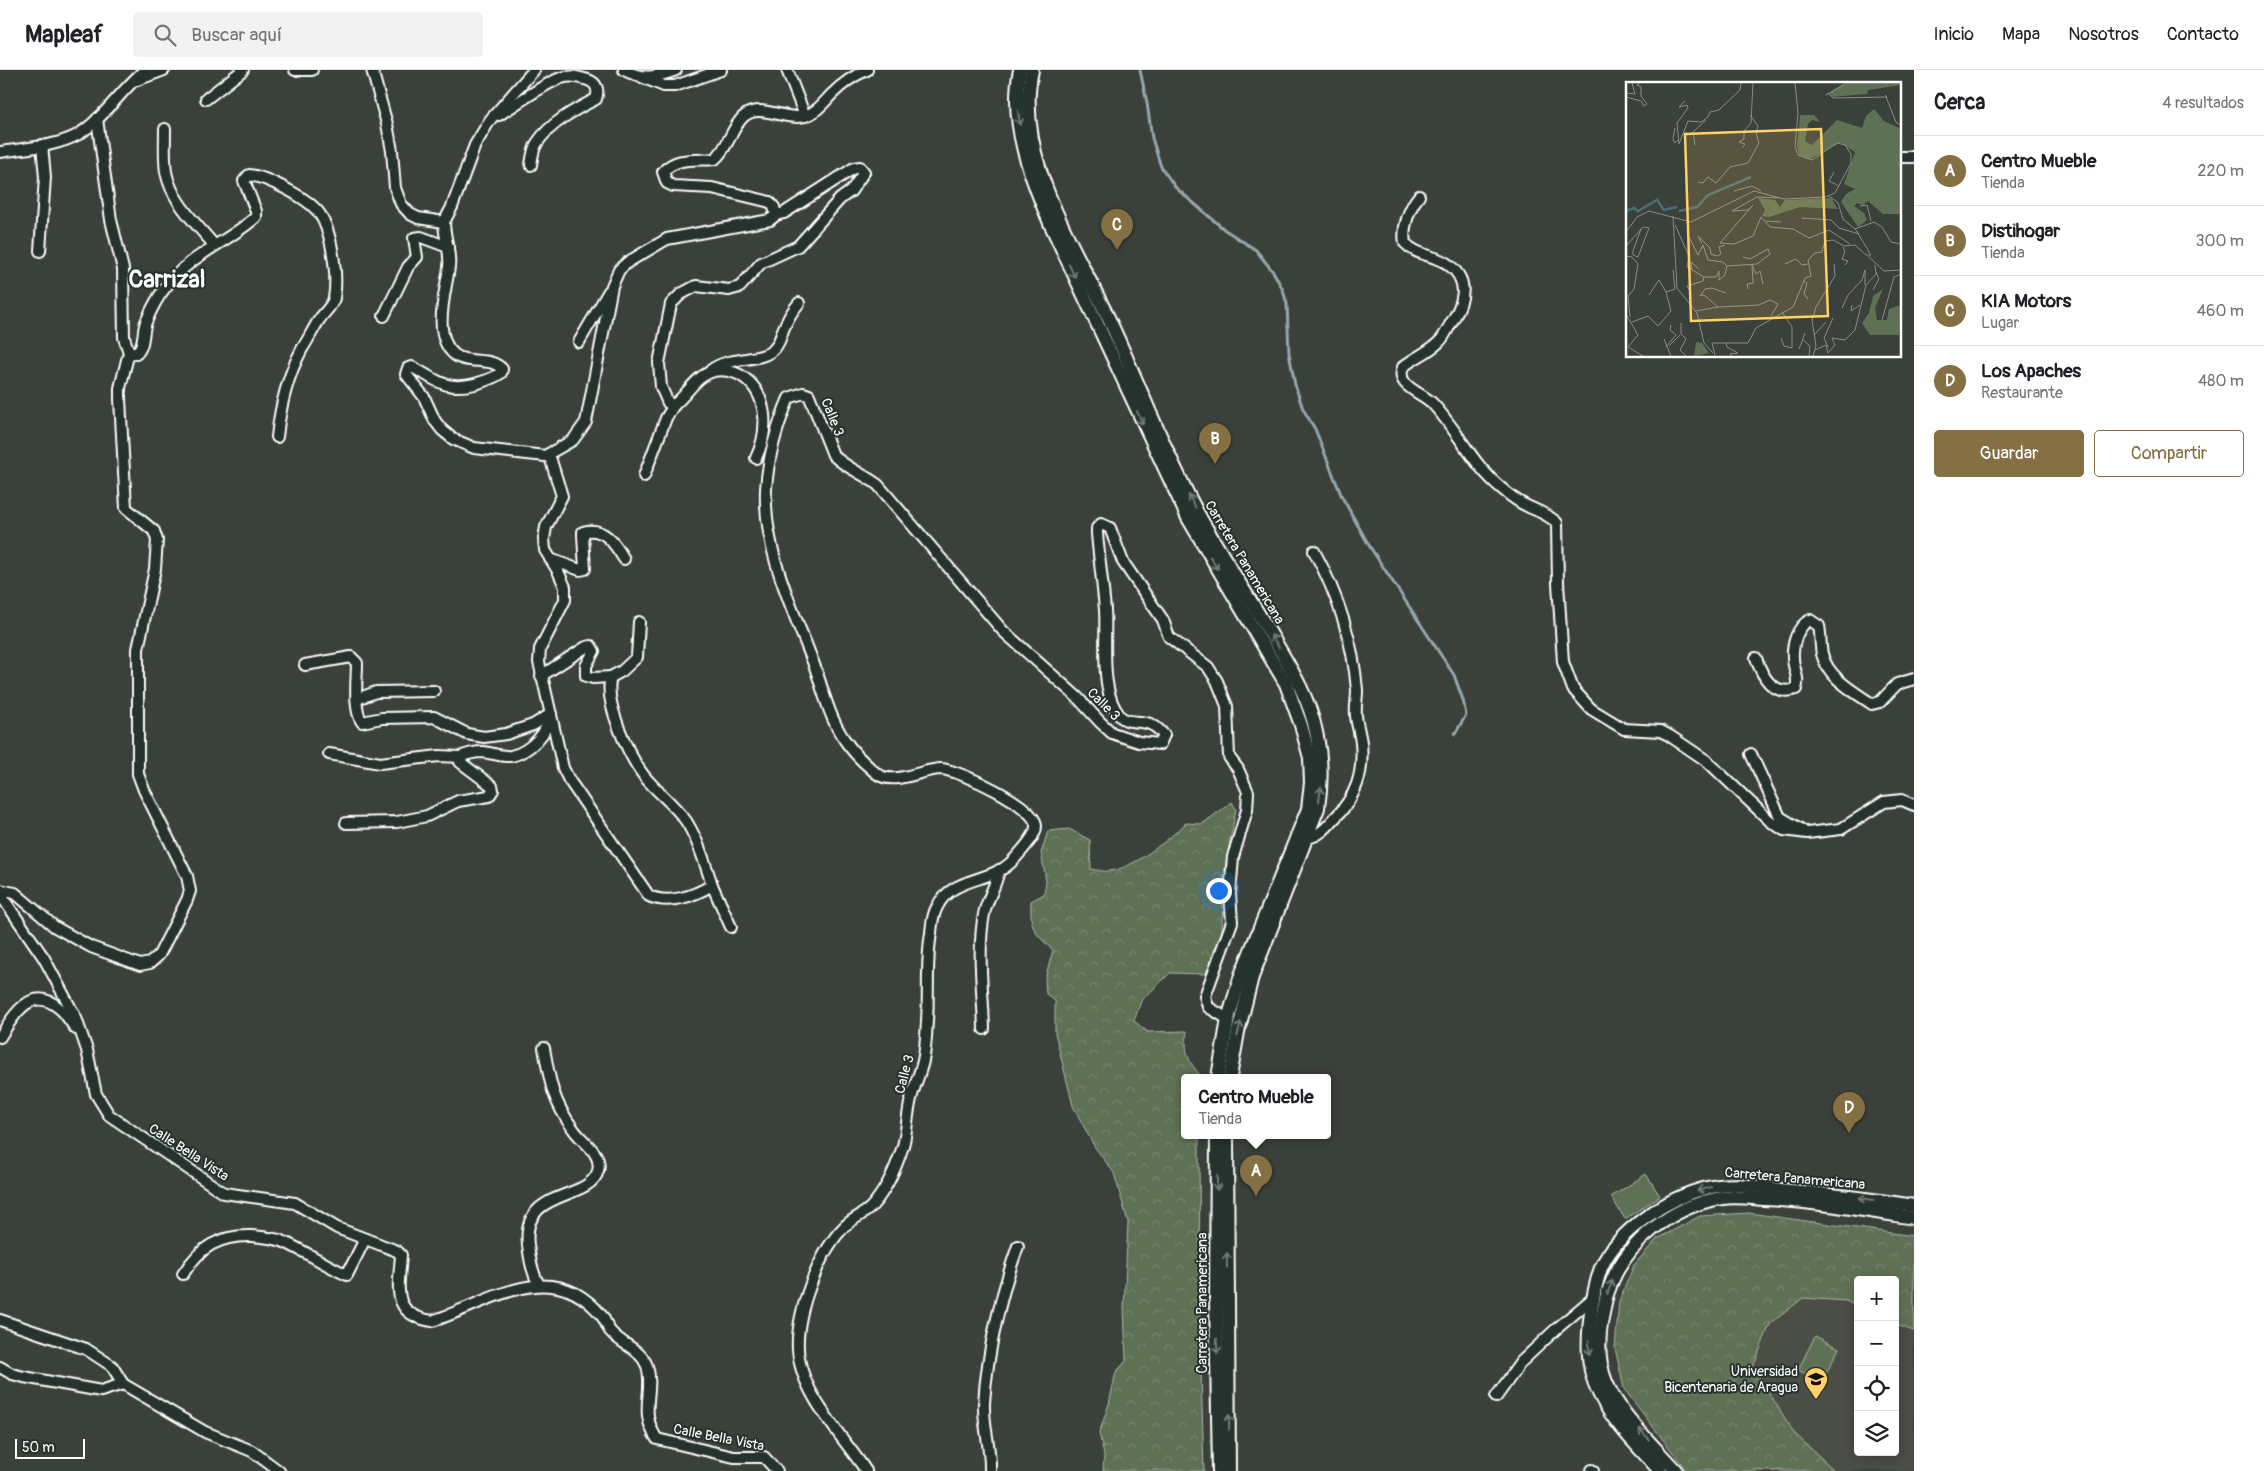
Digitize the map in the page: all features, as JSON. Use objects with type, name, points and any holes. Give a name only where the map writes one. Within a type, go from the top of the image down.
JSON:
[{"type":"main road","name":"Carretera Panamericana","points":[[1020,70],[1017,105],[1023,145],[1032,178],[1050,223],[1188,518],[1286,684],[1301,725],[1310,758],[1311,783],[1308,809],[1241,975],[1228,1019],[1219,1074]]},
{"type":"main road","name":"Carretera Panamericana","points":[[1032,70],[1028,99],[1033,143],[1041,174],[1078,260],[1112,325],[1182,483],[1297,678],[1312,718],[1319,746],[1322,780],[1318,808],[1252,977],[1238,1032],[1231,1074]]},
{"type":"main road","points":[[1028,99],[1037,70]]},
{"type":"main road","name":"Carretera Panamericana","points":[[1217,1139],[1216,1300],[1219,1471]]},
{"type":"main road","name":"Carretera Panamericana","points":[[1227,1139],[1229,1471]]},
{"type":"main road","name":"Carretera Panamericana","points":[[1660,1471],[1608,1413],[1594,1382],[1591,1368],[1588,1336],[1593,1298],[1602,1266],[1631,1229],[1670,1202],[1707,1188],[1722,1186],[1755,1187],[1914,1206]]},
{"type":"main road","name":"Carretera Panamericana","points":[[1676,1471],[1620,1407],[1610,1390],[1602,1367],[1599,1338],[1609,1288],[1615,1275],[1639,1241],[1656,1227],[1694,1204],[1724,1198],[1794,1200],[1914,1218]]},
{"type":"street","points":[[0,152],[42,145],[78,134],[98,120],[131,82],[145,70]]},
{"type":"street","points":[[131,82],[164,70]]},
{"type":"street","points":[[206,98],[243,70]]},
{"type":"street","points":[[295,70],[312,70]]},
{"type":"street","points":[[372,70],[387,124],[392,151],[395,188],[401,204],[410,214],[418,218],[444,222]]},
{"type":"street","points":[[534,70],[490,120],[475,145],[452,207],[444,222],[449,267],[442,313],[444,338],[450,350],[458,357],[494,363],[502,369],[501,373],[482,382],[460,387],[442,385],[412,368],[408,368],[406,374],[424,397],[435,421],[453,439],[474,448],[489,451],[545,456],[573,440],[586,422],[612,286]]},
{"type":"street","points":[[624,70],[664,86],[675,86],[721,70]]},
{"type":"street","points":[[642,77],[676,70]]},
{"type":"street","points":[[787,70],[806,116]]},
{"type":"street","points":[[776,215],[774,207],[770,202],[712,188],[674,186],[667,183],[663,172],[668,165],[675,162],[715,159],[744,116],[752,112],[766,112],[787,117],[806,116],[825,103],[842,86],[867,70]]},
{"type":"street","points":[[490,120],[560,78],[576,76],[597,86],[596,99],[565,117],[541,137],[536,145],[531,166]]},
{"type":"street","points":[[0,892],[15,893],[55,927],[91,947],[140,965],[150,963],[159,954],[190,891],[187,876],[144,790],[138,774],[138,649],[155,569],[157,545],[154,531],[126,508],[120,426],[120,388],[129,352],[124,338],[123,269],[111,220],[98,120]]},
{"type":"street","points":[[165,129],[166,170],[174,195],[214,245]]},
{"type":"street","points":[[40,251],[45,177],[42,145]]},
{"type":"street","points":[[579,342],[612,286],[619,270],[628,262],[667,239],[770,220],[854,168],[860,167],[864,172],[851,191],[840,198],[798,246],[761,263],[740,287],[729,290],[696,286],[681,294],[671,304],[659,363],[661,387],[668,402],[674,405]]},
{"type":"street","points":[[129,352],[136,354],[141,348],[145,324],[164,288],[175,276],[214,245],[230,238],[256,217],[256,211],[244,181],[250,175],[263,177],[303,200],[318,212],[324,222],[329,239],[336,280],[334,300],[318,321],[295,366],[282,399],[277,437]]},
{"type":"street","points":[[1419,196],[1413,204],[1405,226],[1403,234],[1405,243],[1418,254],[1444,261],[1458,272],[1464,296],[1458,312],[1440,341],[1416,360],[1403,367],[1402,379],[1404,384],[1424,395],[1434,405],[1484,472],[1524,505],[1547,515],[1557,523],[1558,583],[1563,662],[1573,689],[1591,708],[1624,728],[1662,731],[1670,736],[1707,761],[1770,821],[1784,830],[1807,833],[1841,829],[1884,802],[1902,800],[1914,805]]},
{"type":"street","points":[[384,316],[408,266],[417,257],[414,238],[420,237],[448,247]]},
{"type":"street","points":[[644,476],[666,418],[674,405],[690,387],[723,363],[747,357],[759,358],[769,354],[780,340],[790,315],[799,303]]},
{"type":"street","points":[[706,374],[716,370],[734,372],[746,379],[757,391],[764,416],[761,447],[756,458]]},
{"type":"street","name":"Calle 3","points":[[866,1471],[817,1403],[804,1374],[798,1347],[802,1306],[812,1280],[829,1249],[845,1226],[871,1208],[880,1196],[904,1143],[912,1096],[923,1062],[927,1020],[927,951],[932,919],[937,907],[943,897],[950,891],[966,882],[1008,866],[1032,838],[1036,828],[1036,820],[1025,807],[989,787],[943,769],[892,778],[882,777],[866,764],[844,739],[830,708],[781,576],[769,532],[766,490],[772,453],[782,415],[789,398],[803,393],[810,395],[833,455],[840,462],[866,475],[878,485],[1004,631],[1078,697],[1112,733],[1152,745],[1160,744],[1164,736],[1152,724],[1125,719],[1120,715],[1110,698],[1106,671],[1105,611],[1097,534],[1097,528],[1101,524],[1107,525],[1110,528],[1123,562],[1162,620],[1169,637],[1208,667],[1216,681],[1227,706],[1230,757],[1238,769],[1248,792],[1247,810],[1233,857],[1232,922],[1205,996],[1208,1007],[1228,1019]]},
{"type":"street","points":[[549,454],[562,496],[546,528],[545,550],[565,586],[565,600],[540,649],[541,676],[563,768],[569,780],[649,896],[659,900],[680,898],[693,895],[712,885]]},
{"type":"street","points":[[550,559],[580,570],[585,569],[582,535],[583,532],[587,531],[601,532],[612,540],[624,559]]},
{"type":"street","points":[[1306,838],[1315,837],[1324,830],[1345,809],[1356,791],[1361,744],[1356,718],[1356,678],[1343,614],[1332,584],[1314,551]]},
{"type":"street","points":[[1756,658],[1762,676],[1767,683],[1786,690],[1796,689],[1798,677],[1793,658],[1794,647],[1797,633],[1804,623],[1810,620],[1819,626],[1822,652],[1828,667],[1840,682],[1872,704],[1880,702],[1897,684],[1914,679]]},
{"type":"street","points":[[541,676],[586,647],[591,646],[594,651],[586,666],[586,676],[611,677],[622,671],[637,657],[639,622]]},
{"type":"street","points":[[305,665],[351,657],[354,659],[356,663],[359,719],[362,722],[382,718],[434,717],[466,734],[484,737],[506,734],[532,725],[550,714]]},
{"type":"street","points":[[611,677],[609,694],[632,754],[645,777],[686,822],[698,844],[712,885],[731,927]]},
{"type":"street","points":[[357,699],[376,692],[434,691]]},
{"type":"street","points":[[329,754],[380,763],[439,756],[460,757],[482,752],[510,756],[525,750],[538,739],[549,724],[550,714]]},
{"type":"street","points":[[1751,754],[1780,817],[1807,833]]},
{"type":"street","points":[[346,824],[397,822],[428,816],[458,801],[490,796],[493,790],[492,786],[464,767],[460,762],[460,757]]},
{"type":"street","points":[[984,1029],[981,938],[984,912],[997,882],[999,870]]},
{"type":"street","name":"Calle Bella Vista","points":[[0,892],[44,958],[76,1018],[83,1037],[96,1094],[102,1108],[109,1115],[224,1193],[295,1203],[338,1228],[397,1251],[401,1255],[397,1288],[398,1297],[402,1306],[421,1320],[432,1321],[499,1294],[540,1285],[561,1287],[576,1294],[602,1316],[612,1333],[642,1357],[650,1377],[646,1408],[651,1430],[657,1439],[734,1457],[764,1458],[777,1471]]},
{"type":"street","points":[[0,1037],[16,1012],[25,1004],[35,1000],[49,1001],[60,1008],[83,1037]]},
{"type":"street","points":[[540,1285],[533,1273],[528,1226],[536,1212],[548,1202],[577,1190],[591,1181],[598,1173],[599,1166],[596,1154],[560,1112],[551,1087],[544,1048]]},
{"type":"street","points":[[184,1274],[193,1259],[205,1249],[220,1240],[236,1236],[260,1237],[281,1241],[347,1275],[365,1239]]},
{"type":"street","points":[[990,1471],[991,1457],[986,1435],[985,1412],[987,1371],[1004,1285],[1018,1246]]},
{"type":"street","points":[[1496,1397],[1521,1362],[1593,1298]]},
{"type":"street","points":[[0,1320],[86,1350],[112,1366],[124,1384],[205,1432],[252,1451],[279,1471]]},
{"type":"street","points":[[0,1367],[12,1374],[24,1377],[101,1391],[124,1384]]},
{"type":"shaded area","name":"Universidad Bicentenaria de Aragua","points":[[1803,1298],[1846,1301],[1854,1305],[1854,1456],[1899,1456],[1899,1326],[1914,1331],[1914,1471],[1835,1471],[1794,1433],[1753,1367],[1770,1324]]},
{"type":"green space","points":[[1232,802],[1236,809],[1223,878],[1222,935],[1207,974],[1170,973],[1141,1001],[1134,1021],[1148,1032],[1187,1031],[1186,1044],[1188,1054],[1199,1074],[1181,1074],[1181,1139],[1199,1139],[1200,1338],[1204,1471],[1103,1471],[1104,1455],[1099,1433],[1109,1404],[1116,1372],[1126,1361],[1124,1308],[1128,1222],[1114,1173],[1094,1146],[1073,1106],[1055,1033],[1055,1001],[1046,994],[1045,979],[1053,950],[1041,939],[1034,929],[1031,918],[1031,901],[1044,894],[1046,881],[1041,853],[1048,831],[1069,829],[1090,840],[1091,869],[1110,871],[1140,859],[1171,837],[1186,823],[1202,824]]},
{"type":"green space","points":[[1646,1174],[1660,1196],[1625,1219],[1611,1197]]},
{"type":"green space","points":[[1749,1213],[1914,1236],[1914,1331],[1899,1326],[1899,1276],[1854,1276],[1854,1305],[1846,1301],[1803,1298],[1770,1324],[1753,1367],[1794,1433],[1835,1471],[1687,1471],[1624,1389],[1615,1348],[1619,1301],[1634,1265],[1657,1239],[1700,1216]]},
{"type":"green space","points":[[1815,1336],[1839,1348],[1822,1382],[1798,1370]]},
{"type":"waterway","points":[[1140,70],[1152,138],[1161,167],[1176,188],[1225,230],[1256,250],[1274,273],[1283,290],[1287,304],[1289,353],[1295,385],[1303,409],[1315,429],[1342,497],[1370,547],[1454,675],[1466,715],[1455,734]]},
{"type":"place","name":"KIA Motors","points":[[1117,250]]},
{"type":"place","name":"Distihogar","points":[[1215,464]]},
{"type":"place","name":"Los Apaches","points":[[1849,1133]]},
{"type":"place","name":"Centro Mueble","points":[[1256,1196]]},
{"type":"place","name":"Universidad Bicentenaria de Aragua","points":[[1816,1400]]},
{"type":"district","name":"Carrizal","points":[[167,279]]}]
